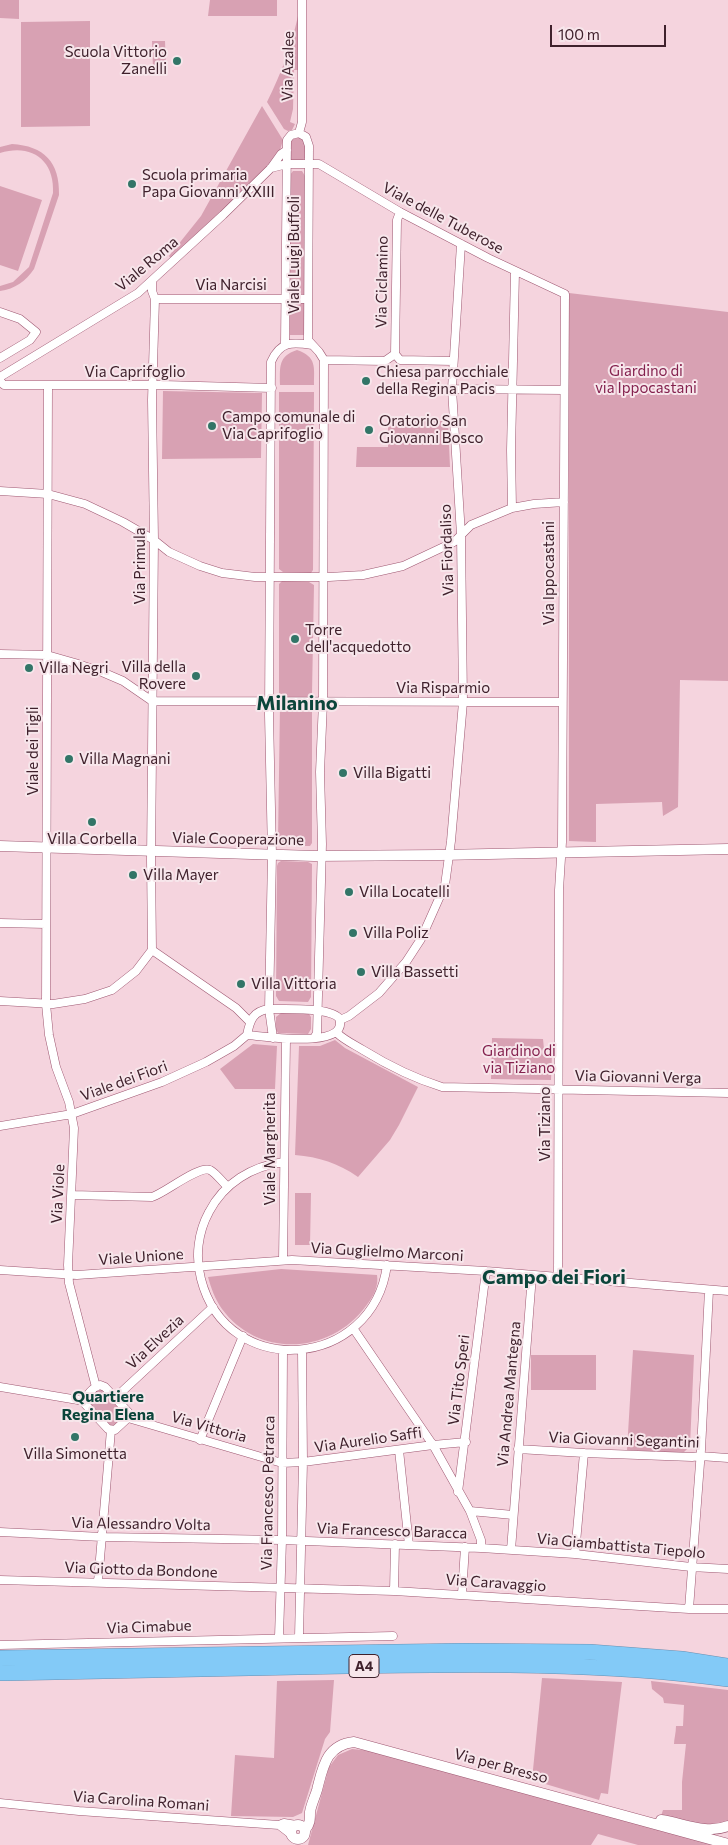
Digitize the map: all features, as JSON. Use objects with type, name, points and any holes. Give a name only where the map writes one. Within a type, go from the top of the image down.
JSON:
[{"type":"highway","name":"A4","points":[[0,1658],[454,1651],[590,1652],[728,1666]]},
{"type":"highway","name":"A4","points":[[0,1673],[464,1664],[595,1667],[680,1673],[728,1679]]},
{"type":"street","name":"Via Azalee","points":[[299,133],[302,122],[302,0]]},
{"type":"street","name":"Viale Roma","points":[[0,377],[138,293],[271,168],[281,154],[287,150],[289,137],[299,133]]},
{"type":"street","name":"Viale Luigi Buffoli","points":[[299,133],[306,137],[308,141],[308,340],[312,346]]},
{"type":"street","name":"Viale Luigi Buffoli","points":[[285,344],[287,150]]},
{"type":"street","name":"Viale Roma","points":[[271,168],[287,164]]},
{"type":"street","name":"Viale delle Tuberose","points":[[287,164],[319,164],[400,212],[515,272],[565,294]]},
{"type":"street","name":"Via Ciclamino","points":[[395,354],[397,220],[400,212]]},
{"type":"street","name":"Via Fiordaliso","points":[[340,1020],[349,1016],[379,993],[411,955],[428,924],[445,885],[463,702],[461,535],[452,389],[461,244]]},
{"type":"street","points":[[512,508],[515,272]]},
{"type":"street","name":"Via Primula","points":[[152,281],[152,291],[155,299],[153,385],[152,950]]},
{"type":"street","name":"Via Ippocastani","points":[[562,852],[565,294]]},
{"type":"street","name":"Via Narcisi","points":[[155,299],[308,299]]},
{"type":"street","points":[[0,312],[20,319],[36,332],[30,340],[0,358]]},
{"type":"street","points":[[273,1038],[269,1009],[272,855],[270,702],[271,362],[280,347],[285,344],[298,343],[316,348],[324,360],[323,702],[320,772],[322,856],[317,1033],[314,1038]]},
{"type":"street","points":[[324,360],[385,361],[395,354],[400,360],[453,361]]},
{"type":"street","name":"Via Caprifoglio","points":[[0,381],[4,385],[153,385],[272,388]]},
{"type":"street","name":"Viale dei Tigli","points":[[48,385],[46,1004],[49,1035],[56,1067],[72,1114]]},
{"type":"street","points":[[452,389],[564,390]]},
{"type":"street","points":[[0,492],[48,494],[85,504],[123,522],[154,540],[169,552],[200,566],[244,577],[363,575],[403,566],[454,542],[471,525],[512,508],[564,502]]},
{"type":"street","points":[[0,654],[47,655],[102,672],[123,681],[152,701],[323,702]]},
{"type":"street","name":"Via Risparmio","points":[[323,702],[562,702]]},
{"type":"street","name":"Viale Cooperazione","points":[[0,846],[322,856],[728,849]]},
{"type":"street","name":"Via Tiziano","points":[[558,1276],[559,900],[562,852]]},
{"type":"street","points":[[0,923],[46,924]]},
{"type":"street","points":[[0,1001],[46,1004],[85,999],[112,990],[136,971],[152,950],[236,1008],[250,1022]]},
{"type":"street","points":[[269,1009],[317,1011],[334,1014],[340,1020],[341,1026],[334,1034],[314,1038],[286,1039],[247,1035],[250,1022],[256,1014],[269,1009]]},
{"type":"street","name":"Via Giovanni Verga","points":[[334,1034],[397,1070],[442,1087],[728,1093]]},
{"type":"street","name":"Viale dei Fiori","points":[[0,1126],[72,1114],[173,1078],[226,1050],[247,1035]]},
{"type":"street","name":"Viale Margherita","points":[[283,1260],[286,1039]]},
{"type":"street","name":"Via Viole","points":[[72,1114],[74,1128],[69,1275],[96,1387]]},
{"type":"street","points":[[284,1162],[254,1170],[237,1179],[212,1205],[203,1225],[198,1245],[198,1267],[204,1291],[225,1323],[243,1336],[264,1346],[283,1350],[302,1350],[329,1343],[353,1328],[368,1313],[383,1283],[386,1265]]},
{"type":"street","points":[[72,1195],[152,1197],[161,1194],[202,1169],[211,1172],[228,1187]]},
{"type":"street","name":"Via Guglielmo Marconi","points":[[283,1260],[558,1276],[728,1291]]},
{"type":"street","name":"Viale Unione","points":[[0,1270],[69,1275],[283,1260]]},
{"type":"street","name":"Via Tito Speri","points":[[458,1492],[466,1442],[486,1271]]},
{"type":"street","name":"Via Andrea Mantegna","points":[[511,1550],[532,1275]]},
{"type":"street","points":[[689,1609],[710,1290]]},
{"type":"street","name":"Via Elvezia","points":[[115,1398],[213,1307]]},
{"type":"street","points":[[353,1328],[433,1445],[470,1511],[481,1540],[482,1548]]},
{"type":"street","points":[[200,1440],[243,1336]]},
{"type":"street","name":"Via Francesco Petrarca","points":[[279,1637],[282,1540],[283,1350]]},
{"type":"street","points":[[299,1637],[303,1462],[302,1350]]},
{"type":"street","points":[[84,1401],[96,1387],[104,1386],[128,1410],[128,1418],[118,1428],[111,1430]]},
{"type":"street","points":[[0,1387],[84,1401]]},
{"type":"street","points":[[84,1401],[87,1408],[111,1430]]},
{"type":"street","name":"Via Vittoria","points":[[128,1418],[282,1463],[303,1462]]},
{"type":"street","points":[[98,1582],[111,1430]]},
{"type":"street","name":"Via Aurelio Saffi","points":[[303,1462],[466,1442]]},
{"type":"street","name":"Via Giovanni Segantini","points":[[518,1449],[728,1458]]},
{"type":"street","points":[[399,1450],[408,1545]]},
{"type":"street","points":[[574,1554],[584,1453]]},
{"type":"street","points":[[470,1511],[513,1515]]},
{"type":"street","name":"Via Alessandro Volta","points":[[0,1532],[102,1537],[302,1541]]},
{"type":"street","name":"Via Francesco Baracca","points":[[302,1541],[511,1550]]},
{"type":"street","points":[[394,1591],[395,1544]]},
{"type":"street","points":[[462,1594],[465,1547]]},
{"type":"street","name":"Via Giambattista Tiepolo","points":[[511,1550],[574,1554],[691,1567],[728,1569]]},
{"type":"street","name":"Via Giotto da Bondone","points":[[0,1580],[301,1588]]},
{"type":"street","name":"Via Caravaggio","points":[[301,1588],[462,1594],[689,1609],[728,1609]]},
{"type":"street","name":"Via Cimabue","points":[[0,1645],[279,1637],[393,1636]]},
{"type":"street","name":"Via per Bresso","points":[[298,1835],[310,1814],[327,1759],[333,1750],[341,1744],[354,1742],[728,1844]]},
{"type":"street","name":"Via Carolina Romani","points":[[0,1803],[79,1811],[279,1825],[284,1823],[298,1835]]},
{"type":"street","points":[[634,1818],[675,1822],[704,1830],[728,1826]]},
{"type":"green space","points":[[0,0],[19,0],[19,19],[0,18]]},
{"type":"green space","points":[[210,0],[277,0],[277,16],[208,16]]},
{"type":"green space","points":[[298,16],[299,70],[294,70],[293,109],[290,122],[295,124],[292,130],[288,131],[284,129],[267,102],[285,60]]},
{"type":"green space","points":[[90,21],[90,126],[21,127],[21,22]]},
{"type":"green space","points":[[152,41],[165,41],[166,68],[153,68]]},
{"type":"green space","points":[[262,106],[283,140],[279,154],[272,163],[171,259],[169,256],[201,216]]},
{"type":"green space","points":[[297,137],[305,142],[306,157],[302,161],[294,162],[290,159],[290,141]]},
{"type":"green space","points":[[12,144],[33,148],[48,158],[57,173],[59,195],[34,269],[20,284],[0,291],[0,286],[13,282],[29,267],[53,193],[53,181],[50,171],[39,157],[22,150],[0,153],[0,147]]},
{"type":"green space","points":[[293,171],[302,171],[305,176],[304,294],[290,294],[290,175]]},
{"type":"green space","points":[[0,186],[42,200],[18,271],[0,265]]},
{"type":"green space","name":"Giardino di via Ippocastani","points":[[569,293],[728,312],[728,681],[680,680],[678,807],[663,816],[662,802],[596,804],[596,842],[569,841]]},
{"type":"green space","points":[[290,303],[304,303],[304,335],[290,335]]},
{"type":"green space","points":[[297,350],[308,356],[313,363],[314,385],[280,385],[281,363],[286,355]]},
{"type":"green space","name":"Campo comunale di Via Caprifoglio","points":[[163,391],[262,393],[261,458],[162,459]]},
{"type":"green space","points":[[279,392],[314,392],[313,570],[311,573],[283,572],[279,569]]},
{"type":"green space","points":[[388,421],[448,421],[450,467],[356,467],[357,447],[388,447]]},
{"type":"green space","points":[[282,581],[309,582],[314,585],[312,694],[310,697],[281,697],[279,693],[279,584]]},
{"type":"green space","points":[[280,705],[310,705],[312,708],[312,843],[310,846],[281,846],[278,841]]},
{"type":"green space","points":[[281,861],[308,862],[312,864],[311,997],[308,1002],[279,1001],[276,996],[277,866]]},
{"type":"green space","points":[[281,1013],[309,1014],[311,1017],[311,1029],[308,1034],[278,1033],[276,1030],[276,1017]]},
{"type":"green space","name":"Giardino di via Tiziano","points":[[492,1038],[543,1039],[544,1049],[552,1054],[551,1080],[491,1079]]},
{"type":"green space","points":[[335,1040],[345,1048],[418,1087],[390,1140],[358,1177],[328,1162],[312,1157],[295,1155],[299,1046],[320,1046]]},
{"type":"green space","points":[[253,1044],[277,1046],[275,1089],[235,1089],[220,1069]]},
{"type":"green space","points":[[295,1193],[311,1193],[310,1245],[295,1245]]},
{"type":"green space","points":[[281,1269],[377,1275],[377,1283],[373,1295],[366,1306],[351,1322],[334,1334],[315,1341],[295,1344],[275,1343],[255,1336],[237,1325],[222,1309],[208,1277]]},
{"type":"green space","points":[[633,1350],[694,1355],[690,1446],[683,1453],[627,1450]]},
{"type":"green space","points":[[531,1355],[596,1355],[596,1390],[531,1390]]},
{"type":"green space","points":[[100,1389],[104,1390],[125,1412],[124,1417],[114,1426],[109,1425],[89,1403],[90,1396]]},
{"type":"green space","points":[[542,1678],[622,1682],[608,1794],[601,1793],[599,1800],[532,1780]]},
{"type":"green space","points":[[334,1680],[330,1732],[325,1739],[302,1813],[293,1817],[231,1816],[235,1755],[274,1758],[277,1681]]},
{"type":"green space","points":[[651,1681],[728,1690],[728,1823],[714,1827],[661,1816],[663,1810],[682,1810],[682,1782],[686,1744],[674,1744],[676,1726],[683,1726],[684,1705],[664,1703],[663,1698],[652,1689]]},
{"type":"green space","points":[[352,1749],[373,1751],[714,1845],[638,1845],[598,1834],[591,1845],[308,1845],[329,1767],[338,1755]]},
{"type":"place","name":"Scuola Vittorio Zanelli","points":[[177,61]]},
{"type":"place","name":"Scuola primaria Papa Giovanni XXIII","points":[[132,184]]},
{"type":"place","name":"Chiesa parrocchiale della Regina Pacis","points":[[366,381]]},
{"type":"place","name":"Campo comunale di Via Caprifoglio","points":[[212,426]]},
{"type":"place","name":"Oratorio San Giovanni Bosco","points":[[369,430]]},
{"type":"place","name":"Torre dell'acquedotto","points":[[295,639]]},
{"type":"place","name":"Villa Negri","points":[[29,668]]},
{"type":"place","name":"Villa della Rovere","points":[[196,676]]},
{"type":"place","name":"Villa Magnani","points":[[69,759]]},
{"type":"place","name":"Villa Bigatti","points":[[343,773]]},
{"type":"place","name":"Villa Corbella","points":[[92,822]]},
{"type":"place","name":"Villa Mayer","points":[[133,875]]},
{"type":"place","name":"Villa Locatelli","points":[[349,892]]},
{"type":"place","name":"Villa Poliz","points":[[353,933]]},
{"type":"place","name":"Villa Bassetti","points":[[361,972]]},
{"type":"place","name":"Villa Vittoria","points":[[241,984]]},
{"type":"place","name":"Villa Simonetta","points":[[75,1437]]},
{"type":"district","name":"Milanino","points":[[297,703]]},
{"type":"district","name":"Campo dei Fiori","points":[[554,1277]]},
{"type":"district","name":"Quartiere Regina Elena","points":[[108,1406]]}]
